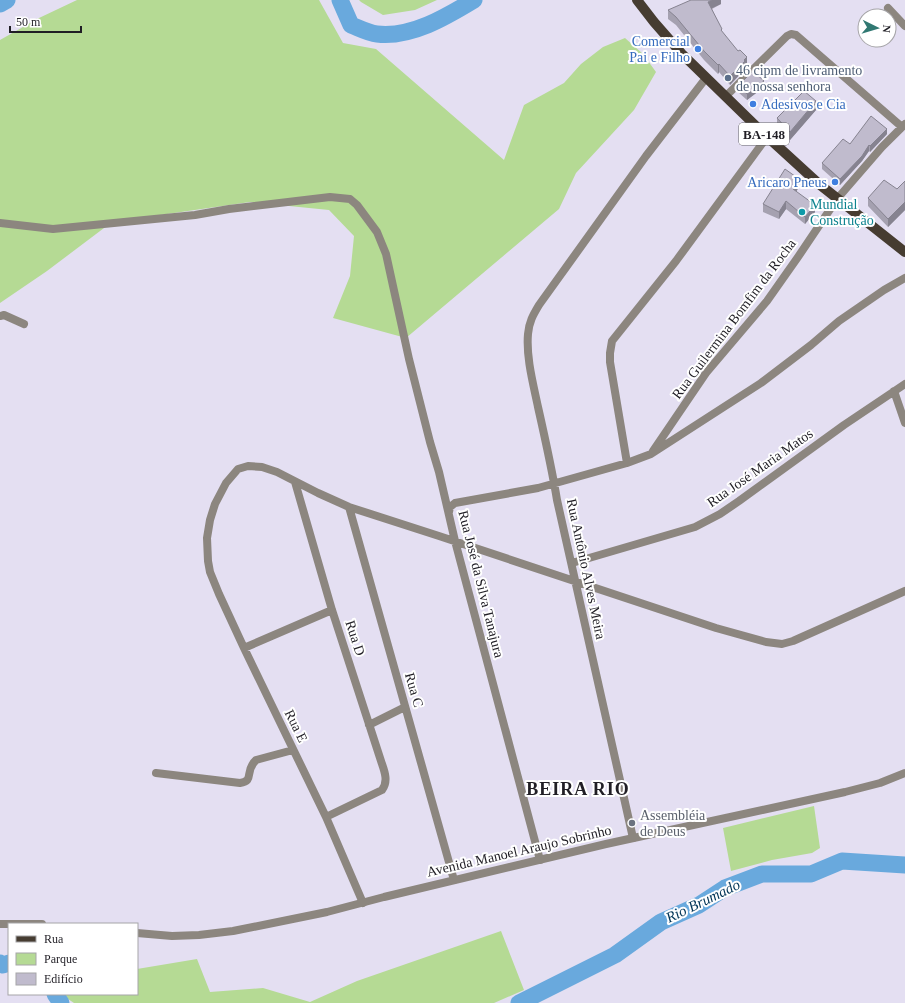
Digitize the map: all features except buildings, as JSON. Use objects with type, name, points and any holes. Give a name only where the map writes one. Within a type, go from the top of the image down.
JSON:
[{"type":"main road","name":"BA-148","points":[[637,0],[654,22],[706,78],[767,137],[837,199],[905,252]]},
{"type":"street","points":[[897,18],[905,26]]},
{"type":"street","points":[[726,96],[786,36],[796,35],[903,125]]},
{"type":"street","name":"Rua Antônio Alves Meira","points":[[633,838],[554,484],[528,351],[528,334],[530,320],[539,305],[646,156],[706,78]]},
{"type":"street","name":"Rua Guilermina Bomfim da Rocha","points":[[651,454],[706,373],[771,295],[837,199],[877,152],[903,125]]},
{"type":"street","points":[[627,463],[610,362],[612,342],[676,260],[767,137]]},
{"type":"street","name":"Rua José da Silva Tanajura","points":[[0,223],[53,229],[195,215],[229,209],[330,197],[350,199],[357,206],[377,232],[386,254],[399,314],[455,541],[540,860]]},
{"type":"street","points":[[449,512],[450,507],[455,504],[522,492],[554,484],[627,463],[651,454],[761,383],[839,322],[884,290],[905,278]]},
{"type":"street","points":[[0,316],[4,315],[24,324]]},
{"type":"street","name":"Rua José Maria Matos","points":[[572,563],[695,527],[720,514],[905,384]]},
{"type":"street","points":[[894,391],[905,424]]},
{"type":"street","name":"Rua E","points":[[363,903],[326,817],[244,648],[210,572],[207,538],[210,520],[215,504],[226,483],[238,469],[248,466],[262,466],[349,507],[455,541],[576,583],[760,641],[782,644],[793,642],[905,591]]},
{"type":"street","name":"Rua D","points":[[295,482],[332,610],[386,780],[382,790],[326,817]]},
{"type":"street","name":"Rua C","points":[[349,507],[454,880]]},
{"type":"street","points":[[244,648],[332,610]]},
{"type":"street","points":[[369,725],[405,707]]},
{"type":"street","points":[[156,772],[240,783],[248,781],[251,764],[256,760],[293,750]]},
{"type":"street","name":"Avenida Manoel Araujo Sobrinho","points":[[138,934],[172,936],[232,931],[327,912],[454,880],[633,838],[845,792],[880,783],[905,773]]},
{"type":"green space","points":[[77,0],[319,0],[343,43],[376,49],[504,160],[524,105],[564,83],[581,64],[603,47],[625,38],[643,54],[656,72],[634,110],[576,173],[559,209],[406,338],[333,318],[350,276],[354,236],[329,210],[250,202],[112,222],[47,271],[0,303],[0,40],[39,18]]},
{"type":"green space","points":[[359,0],[437,0],[415,10],[383,15]]},
{"type":"green space","points":[[814,806],[820,848],[812,853],[772,860],[731,871],[723,828]]},
{"type":"green space","points":[[501,931],[524,990],[494,1003],[74,1003],[68,999],[66,995],[138,995],[138,969],[197,959],[210,992],[263,988],[310,1002],[357,981]]},
{"type":"waterway","points":[[0,4],[7,0]]},
{"type":"waterway","points":[[340,0],[351,25],[367,32],[377,34],[403,33],[428,25],[474,0]]},
{"type":"waterway","name":"Rio Brumado","points":[[519,1003],[615,955],[661,922],[699,905],[725,888],[762,874],[811,874],[842,861],[905,865]]},
{"type":"waterway","name":"Rio Brumado","points":[[0,963],[3,965],[8,963]]},
{"type":"waterway","name":"Rio Brumado","points":[[56,995],[61,1003]]},
{"type":"place","name":"Comercial Pai e Filho","points":[[698,49]]},
{"type":"place","name":"46 cipm de livramento de nossa senhora","points":[[728,78]]},
{"type":"place","name":"Adesivos e Cia","points":[[753,104]]},
{"type":"place","name":"Aricaro Pneus","points":[[835,182]]},
{"type":"place","name":"Mundial Construção","points":[[802,212]]},
{"type":"place","name":"Assembléia de Deus","points":[[632,823]]},
{"type":"district","name":"BEIRA RIO","points":[[578,789]]}]
